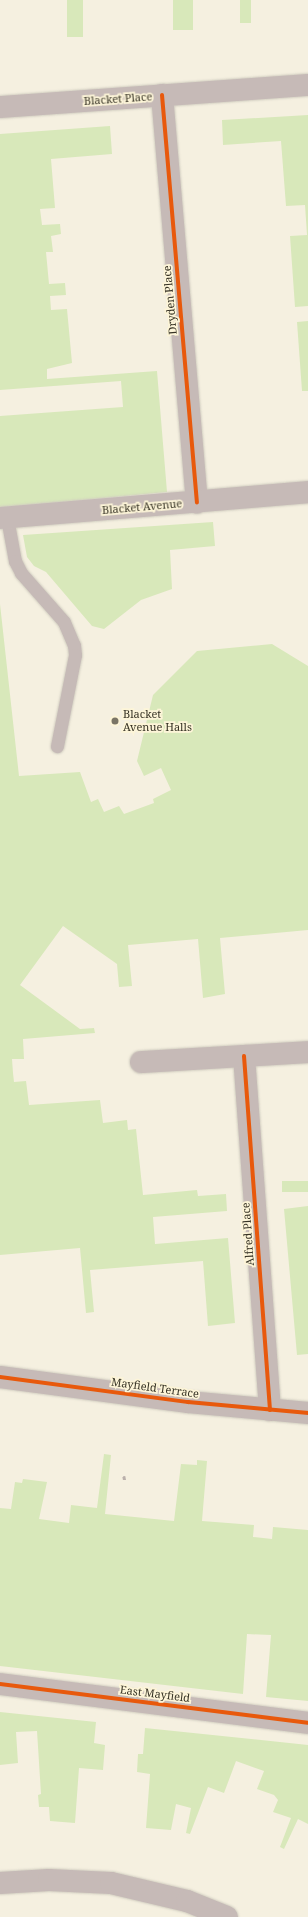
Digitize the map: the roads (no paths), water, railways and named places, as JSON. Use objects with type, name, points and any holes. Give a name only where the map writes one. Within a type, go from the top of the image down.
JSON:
[{"type":"street","name":"Blacket Place","points":[[0,107],[308,84]]},
{"type":"street","name":"Dryden Place","points":[[162,96],[197,502]]},
{"type":"street","name":"Blacket Avenue","points":[[4,518],[308,492]]},
{"type":"street","points":[[141,1062],[308,1052]]},
{"type":"street","name":"Alfred Place","points":[[244,1056],[270,1410]]},
{"type":"street","name":"Mayfield Terrace","points":[[0,1377],[188,1402],[308,1413]]},
{"type":"street","name":"East Mayfield","points":[[0,1684],[308,1723]]},
{"type":"street","points":[[0,1883],[49,1880],[111,1884],[187,1901],[228,1917]]},
{"type":"lane","points":[[4,518],[15,561],[21,573],[64,622],[74,645],[75,655],[57,746]]},
{"type":"place","name":"Blacket Avenue Halls","points":[[115,721]]}]
